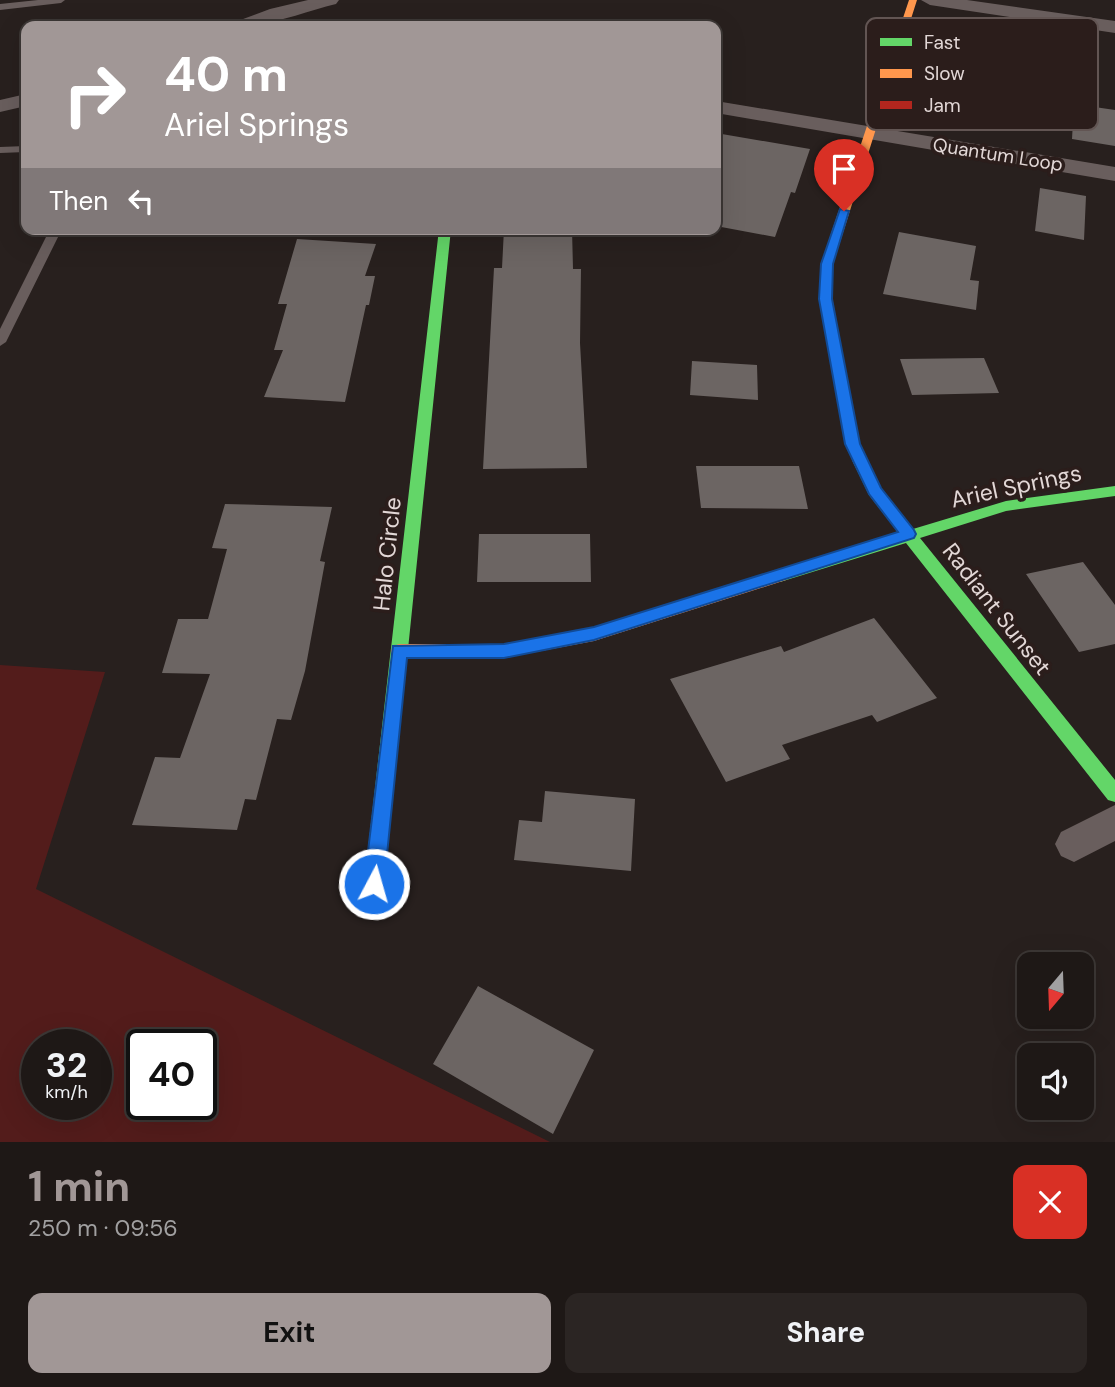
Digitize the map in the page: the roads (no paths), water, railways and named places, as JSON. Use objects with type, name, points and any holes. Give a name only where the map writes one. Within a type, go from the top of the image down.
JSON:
[{"type":"street","points":[[255,21],[330,0]]},
{"type":"street","name":"Radiant Sunset","points":[[906,18],[912,0]]},
{"type":"street","points":[[930,0],[1053,18]]},
{"type":"street","points":[[0,106],[21,101]]},
{"type":"street","name":"Quantum Loop","points":[[721,108],[1115,174]]},
{"type":"street","name":"Radiant Sunset","points":[[868,132],[827,264],[825,299],[852,444],[874,491],[1115,794]]},
{"type":"street","name":"Halo Circle","points":[[374,884],[444,235]]},
{"type":"street","name":"Ariel Springs","points":[[399,651],[504,651],[594,634],[908,534],[1006,506],[1115,491]]},
{"type":"street","points":[[1073,844],[1115,822]]},
{"type":"lane","points":[[0,7],[61,0]]},
{"type":"lane","points":[[0,149],[21,149]]},
{"type":"lane","points":[[0,342],[52,235]]}]
